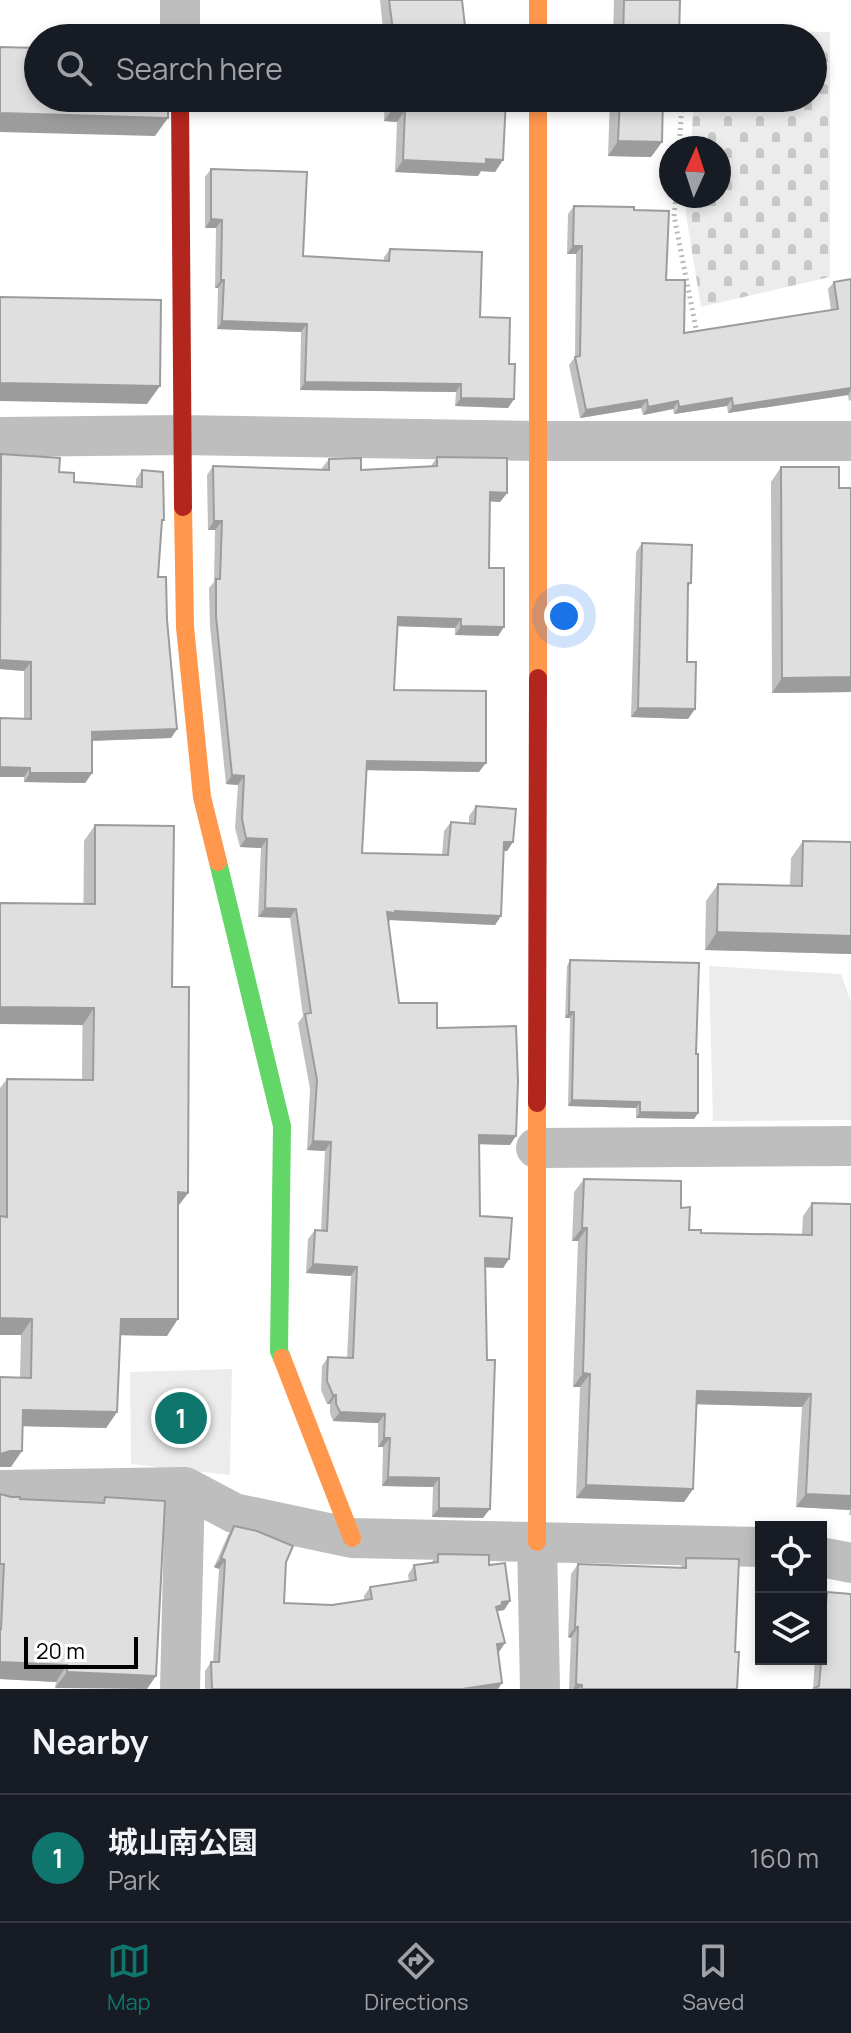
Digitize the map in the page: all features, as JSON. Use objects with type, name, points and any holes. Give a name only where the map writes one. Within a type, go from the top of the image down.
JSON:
[{"type":"street","points":[[180,0],[180,24]]},
{"type":"street","points":[[538,0],[538,24]]},
{"type":"street","points":[[180,112],[185,627],[202,797],[282,1126],[279,1351],[352,1538]]},
{"type":"street","points":[[538,112],[536,1148],[540,1689]]},
{"type":"street","points":[[0,437],[181,435],[538,441],[851,441]]},
{"type":"street","points":[[536,1148],[851,1146]]},
{"type":"street","points":[[180,1689],[185,1487]]},
{"type":"street","points":[[0,1490],[185,1487],[234,1513],[352,1538],[755,1547]]},
{"type":"street","points":[[827,1558],[851,1563]]},
{"type":"path","points":[[680,136],[681,112]]},
{"type":"path","points":[[675,208],[698,336]]},
{"type":"green space","points":[[827,32],[830,32],[830,277],[701,307],[687,208],[731,208],[731,136],[692,136],[693,112],[827,112]]},
{"type":"green space","points":[[709,966],[841,974],[851,1001],[851,1120],[713,1121]]},
{"type":"green space","points":[[232,1369],[230,1475],[131,1464],[130,1372]]},
{"type":"building","points":[[389,0],[462,0],[465,24],[392,24]]},
{"type":"building","points":[[624,0],[680,0],[679,24],[623,24]]},
{"type":"building","points":[[0,47],[24,48],[24,112],[168,112],[168,118],[0,113]]},
{"type":"building","points":[[405,112],[505,112],[503,160],[486,159],[486,164],[403,160]]},
{"type":"building","points":[[619,112],[663,112],[659,142],[618,141]]},
{"type":"building","points":[[211,169],[307,172],[303,256],[389,261],[390,249],[482,252],[480,317],[510,318],[509,364],[515,364],[514,399],[461,398],[461,384],[305,382],[307,324],[222,321],[222,220],[211,219]]},
{"type":"building","points":[[574,206],[669,211],[666,280],[685,280],[684,333],[838,309],[834,282],[851,279],[851,388],[733,406],[732,398],[679,407],[678,401],[648,407],[647,400],[586,410],[575,357],[580,356],[582,246],[573,246]]},
{"type":"building","points":[[0,297],[161,300],[160,386],[0,383]]},
{"type":"building","points":[[1,454],[60,458],[59,472],[74,473],[74,482],[142,487],[142,470],[163,472],[164,520],[158,577],[166,577],[177,729],[92,732],[92,773],[30,773],[30,768],[0,767],[0,718],[31,719],[31,662],[0,660]]},
{"type":"building","points":[[437,457],[507,458],[507,493],[490,492],[489,568],[504,568],[504,627],[461,626],[461,619],[398,617],[394,690],[486,691],[486,763],[367,761],[362,853],[448,855],[451,822],[475,824],[476,806],[516,809],[513,842],[504,842],[501,916],[387,912],[399,1003],[437,1003],[437,1028],[516,1026],[516,1136],[479,1135],[480,1216],[512,1218],[509,1259],[485,1258],[487,1360],[495,1360],[490,1509],[439,1508],[439,1478],[388,1477],[390,1438],[384,1438],[385,1414],[340,1412],[336,1395],[333,1395],[327,1381],[328,1357],[353,1358],[357,1267],[313,1264],[315,1230],[327,1231],[331,1142],[313,1141],[317,1080],[305,1014],[311,1013],[296,909],[265,908],[267,839],[246,838],[242,819],[244,776],[232,775],[216,616],[222,521],[214,521],[213,466],[329,470],[329,459],[361,458],[361,470],[437,466]]},
{"type":"building","points":[[781,467],[839,467],[839,488],[851,488],[851,677],[782,678]]},
{"type":"building","points":[[642,543],[692,545],[687,662],[696,662],[695,709],[638,708]]},
{"type":"building","points":[[95,825],[174,826],[172,987],[189,987],[188,1193],[178,1192],[178,1319],[121,1319],[117,1412],[23,1410],[22,1451],[0,1454],[0,1377],[31,1378],[32,1319],[0,1318],[0,1216],[7,1217],[7,1079],[93,1080],[94,1008],[0,1007],[0,903],[95,904]]},
{"type":"building","points":[[803,841],[851,842],[851,936],[717,932],[718,884],[802,886]]},
{"type":"building","points":[[570,960],[699,963],[698,1113],[640,1112],[640,1102],[572,1100],[574,1012],[569,1012]]},
{"type":"building","points":[[584,1179],[681,1181],[681,1208],[690,1207],[689,1230],[701,1230],[701,1233],[812,1235],[812,1203],[851,1204],[851,1496],[806,1494],[811,1394],[697,1391],[693,1489],[586,1485],[590,1374],[583,1373],[587,1228],[582,1228]]},
{"type":"building","points":[[0,1494],[20,1499],[104,1503],[105,1497],[165,1501],[156,1676],[67,1672],[67,1665],[0,1662],[4,1564],[0,1564]]},
{"type":"building","points":[[234,1526],[257,1531],[293,1546],[286,1562],[284,1603],[332,1605],[372,1599],[370,1587],[416,1580],[414,1565],[438,1562],[438,1554],[489,1555],[489,1565],[505,1563],[510,1601],[496,1607],[505,1643],[497,1644],[502,1683],[462,1689],[212,1689],[211,1662],[219,1662],[225,1560],[221,1558]]},
{"type":"building","points":[[686,1558],[739,1559],[735,1652],[739,1652],[737,1689],[582,1689],[582,1685],[576,1684],[578,1564],[686,1568]]},
{"type":"building","points":[[827,1592],[851,1594],[851,1689],[813,1689],[819,1686],[821,1665],[827,1665]]},
{"type":"traffic: fast","points":[[218,862],[282,1126],[279,1351],[282,1358]]},
{"type":"traffic: slow","points":[[538,0],[538,24]]},
{"type":"traffic: slow","points":[[538,112],[538,678]]},
{"type":"traffic: slow","points":[[183,507],[185,627],[202,797],[218,862]]},
{"type":"traffic: slow","points":[[537,1103],[537,1542]]},
{"type":"traffic: slow","points":[[282,1358],[352,1538]]},
{"type":"traffic: jam","points":[[180,112],[183,507]]},
{"type":"traffic: jam","points":[[537,1103],[538,678]]},
{"type":"place","name":"城山南公園","points":[[181,1418]]}]
